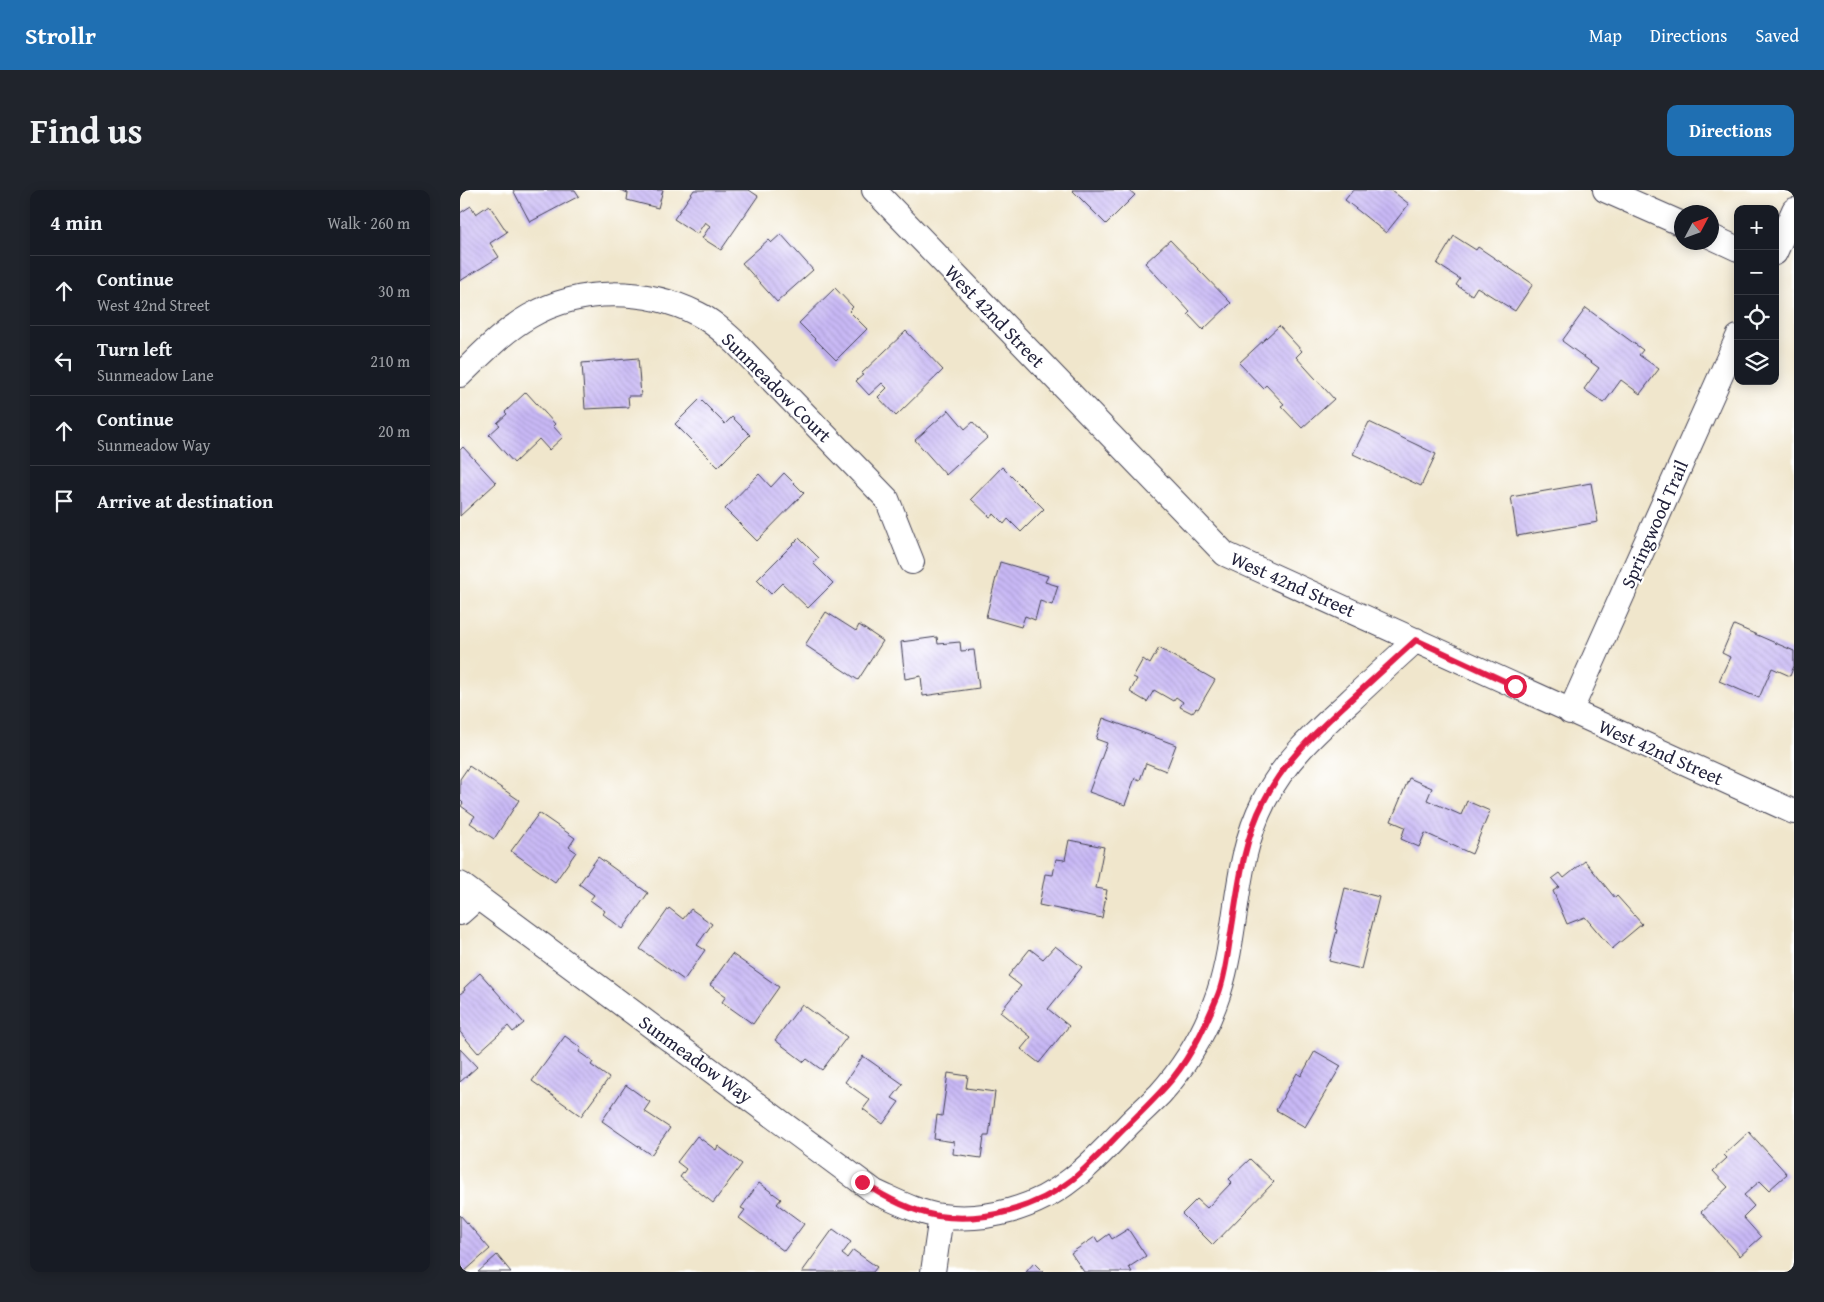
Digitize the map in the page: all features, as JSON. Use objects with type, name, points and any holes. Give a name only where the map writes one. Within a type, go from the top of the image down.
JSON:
[{"type":"street","name":"West 42nd Street","points":[[874,190],[1225,554],[1794,812]]},
{"type":"street","points":[[1605,190],[1674,220]]},
{"type":"street","points":[[1776,250],[1794,210]]},
{"type":"street","points":[[1719,240],[1734,247]]},
{"type":"street","name":"Sunmeadow Court","points":[[460,375],[507,331],[531,315],[553,305],[573,299],[611,294],[646,296],[699,314],[735,342],[887,499],[912,562]]},
{"type":"street","name":"Springwood Trail","points":[[1570,712],[1737,340]]},
{"type":"street","name":"Sunmeadow Way","points":[[469,890],[875,1192],[916,1210],[942,1216],[965,1217],[999,1214],[1022,1207],[1054,1192],[1082,1171],[1151,1103],[1170,1081],[1200,1036],[1218,993],[1227,960],[1243,858],[1258,811],[1267,794],[1298,749],[1416,640]]},
{"type":"street","points":[[460,912],[469,890]]},
{"type":"street","points":[[933,1272],[942,1216]]},
{"type":"building","points":[[513,190],[575,190],[579,196],[530,222]]},
{"type":"building","points":[[620,190],[663,190],[658,208],[627,200],[628,193]]},
{"type":"building","points":[[694,190],[749,190],[758,196],[721,250],[702,238],[710,226],[705,222],[697,234],[674,219]]},
{"type":"building","points":[[1072,190],[1129,190],[1135,195],[1106,224]]},
{"type":"building","points":[[1353,190],[1391,190],[1409,204],[1386,233],[1345,200]]},
{"type":"building","points":[[489,205],[507,232],[490,243],[499,257],[460,281],[460,213],[471,206],[476,214]]},
{"type":"building","points":[[781,234],[813,270],[777,302],[742,263],[768,240],[771,243]]},
{"type":"building","points":[[1454,236],[1476,250],[1478,247],[1533,284],[1515,311],[1477,287],[1472,295],[1456,285],[1460,279],[1437,264]]},
{"type":"building","points":[[1170,240],[1231,303],[1203,330],[1188,314],[1190,312],[1145,263]]},
{"type":"building","points":[[835,288],[853,307],[849,311],[867,329],[836,360],[799,323]]},
{"type":"building","points":[[1586,308],[1643,350],[1639,355],[1659,369],[1640,394],[1621,380],[1604,403],[1584,389],[1599,368],[1562,341]]},
{"type":"building","points":[[1279,326],[1302,351],[1296,357],[1334,399],[1302,428],[1281,406],[1284,404],[1266,385],[1263,388],[1239,363]]},
{"type":"building","points":[[906,331],[943,370],[896,416],[878,397],[887,388],[882,383],[869,395],[856,381]]},
{"type":"building","points":[[638,358],[641,396],[628,396],[629,407],[585,409],[582,363]]},
{"type":"building","points":[[526,392],[555,424],[553,426],[563,437],[549,450],[539,439],[514,463],[489,435],[500,425],[497,423],[507,414],[505,412]]},
{"type":"building","points":[[700,399],[725,424],[732,417],[750,435],[718,467],[675,424]]},
{"type":"building","points":[[949,410],[965,429],[973,422],[987,438],[946,475],[915,440]]},
{"type":"building","points":[[1369,422],[1436,454],[1421,486],[1353,454]]},
{"type":"building","points":[[463,447],[496,483],[460,516],[460,450]]},
{"type":"building","points":[[1002,467],[1044,509],[1021,532],[1008,519],[1004,524],[994,514],[990,517],[971,499]]},
{"type":"building","points":[[784,473],[804,493],[757,541],[725,509],[759,474],[771,487]]},
{"type":"building","points":[[1591,483],[1598,522],[1517,536],[1511,497]]},
{"type":"building","points":[[799,538],[819,558],[813,563],[833,583],[808,608],[782,583],[771,594],[757,580]]},
{"type":"building","points":[[1000,562],[1048,576],[1045,582],[1058,586],[1052,605],[1040,601],[1035,620],[1025,616],[1021,627],[986,617]]},
{"type":"building","points":[[826,612],[856,631],[859,625],[883,641],[858,680],[805,645]]},
{"type":"building","points":[[1734,625],[1794,651],[1794,666],[1790,676],[1772,668],[1759,698],[1719,681],[1730,657],[1722,653]]},
{"type":"building","points":[[937,637],[938,644],[960,642],[961,651],[974,650],[979,688],[923,696],[921,676],[905,679],[901,642]]},
{"type":"building","points":[[1159,648],[1215,680],[1198,709],[1196,708],[1192,713],[1180,707],[1183,702],[1176,697],[1173,701],[1154,690],[1147,702],[1130,692],[1137,679],[1133,677],[1143,659],[1150,664]]},
{"type":"building","points":[[1103,718],[1176,745],[1166,771],[1146,763],[1140,780],[1135,778],[1125,805],[1089,792],[1107,743],[1096,739]]},
{"type":"building","points":[[469,766],[519,800],[494,839],[470,823],[475,816],[461,806],[463,803],[460,800],[460,779]]},
{"type":"building","points":[[1409,778],[1432,788],[1427,800],[1461,815],[1467,801],[1490,811],[1472,854],[1425,833],[1419,847],[1401,839],[1405,827],[1391,821]]},
{"type":"building","points":[[539,813],[575,838],[569,847],[576,852],[555,882],[511,851]]},
{"type":"building","points":[[1069,840],[1104,847],[1096,888],[1107,890],[1102,918],[1039,905],[1045,874],[1053,875],[1056,859],[1065,860]]},
{"type":"building","points":[[598,857],[648,893],[623,929],[603,914],[605,911],[590,900],[594,895],[579,884]]},
{"type":"building","points":[[1585,861],[1615,898],[1617,896],[1642,924],[1612,949],[1585,917],[1567,924],[1553,891],[1559,887],[1552,879],[1560,873],[1564,878]]},
{"type":"building","points":[[1345,888],[1379,897],[1361,969],[1329,961]]},
{"type":"building","points":[[669,908],[683,919],[691,909],[712,924],[697,945],[705,950],[684,980],[640,949]]},
{"type":"building","points":[[1055,946],[1082,967],[1048,1009],[1069,1026],[1039,1063],[1021,1049],[1031,1037],[1000,1012],[1021,986],[1008,976],[1030,949],[1043,959]]},
{"type":"building","points":[[732,954],[779,987],[753,1024],[722,1002],[726,996],[710,985]]},
{"type":"building","points":[[480,973],[524,1023],[513,1032],[508,1026],[478,1053],[460,1032],[460,994]]},
{"type":"building","points":[[802,1004],[847,1037],[822,1070],[807,1059],[804,1062],[775,1040]]},
{"type":"building","points":[[565,1036],[581,1048],[579,1052],[593,1062],[591,1065],[609,1078],[581,1116],[532,1081]]},
{"type":"building","points":[[460,1049],[477,1067],[460,1082]]},
{"type":"building","points":[[1315,1051],[1341,1066],[1305,1127],[1276,1110],[1297,1073],[1301,1076]]},
{"type":"building","points":[[863,1056],[903,1084],[892,1098],[899,1102],[883,1124],[863,1109],[870,1100],[845,1082]]},
{"type":"building","points":[[948,1073],[968,1076],[966,1088],[995,1092],[989,1136],[984,1136],[981,1158],[953,1154],[954,1142],[934,1139],[937,1115],[942,1116]]},
{"type":"building","points":[[626,1085],[650,1102],[644,1111],[670,1128],[651,1155],[602,1121]]},
{"type":"building","points":[[1749,1132],[1787,1174],[1769,1190],[1760,1181],[1744,1195],[1754,1206],[1743,1217],[1761,1237],[1740,1256],[1701,1212],[1728,1187],[1713,1171],[1727,1158],[1724,1155]]},
{"type":"building","points":[[697,1136],[716,1150],[718,1146],[742,1164],[713,1203],[680,1177],[686,1169],[677,1162]]},
{"type":"building","points":[[1250,1159],[1274,1182],[1213,1245],[1182,1214],[1197,1199],[1207,1208],[1232,1182],[1229,1179]]},
{"type":"building","points":[[759,1183],[781,1199],[777,1204],[804,1224],[784,1251],[739,1218],[745,1210],[741,1208]]},
{"type":"building","points":[[460,1215],[490,1249],[464,1272],[460,1272]]},
{"type":"building","points":[[833,1229],[851,1242],[842,1254],[847,1258],[853,1250],[877,1267],[873,1272],[802,1272]]},
{"type":"building","points":[[1128,1229],[1146,1256],[1129,1267],[1132,1272],[1084,1272],[1071,1253],[1095,1237],[1098,1242],[1109,1234],[1112,1239]]},
{"type":"building","points":[[497,1255],[511,1272],[478,1272]]},
{"type":"building","points":[[1034,1263],[1043,1272],[1026,1272]]},
{"type":"route","points":[[862,1182],[875,1192],[916,1210],[942,1216],[965,1217],[999,1214],[1022,1207],[1054,1192],[1073,1179],[1160,1093],[1188,1057],[1200,1036],[1218,993],[1227,960],[1243,858],[1250,834],[1258,811],[1270,789],[1298,749],[1416,640],[1515,686]]}]
